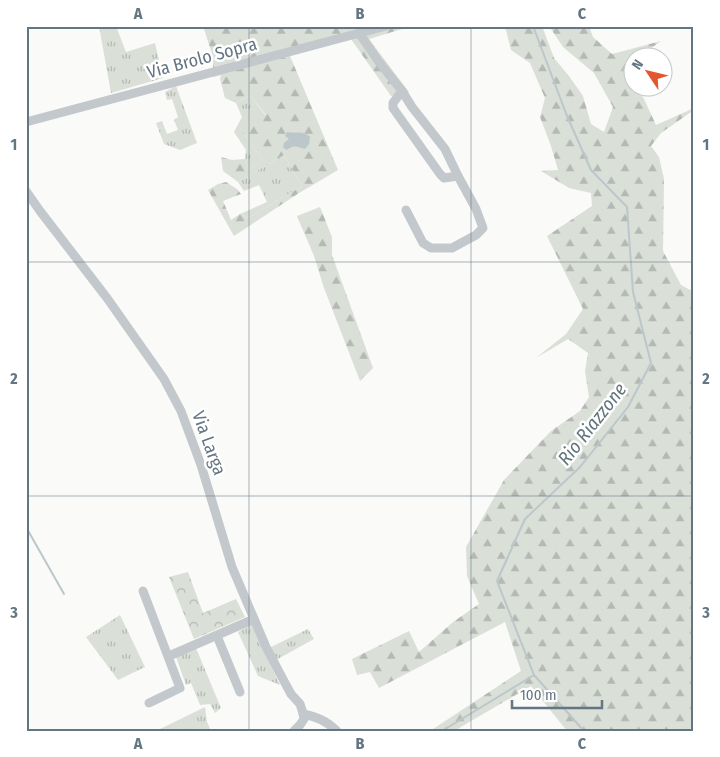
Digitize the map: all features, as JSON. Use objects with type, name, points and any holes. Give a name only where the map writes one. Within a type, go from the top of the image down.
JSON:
[{"type":"street","name":"Via Brolo Sopra","points":[[26,122],[386,26]]},
{"type":"street","points":[[359,33],[445,149],[476,209],[483,228],[476,235],[452,248],[431,248],[423,243],[406,210]]},
{"type":"street","points":[[402,91],[393,108],[440,174],[444,178],[458,176]]},
{"type":"street","name":"Via Larga","points":[[26,191],[107,298],[164,379],[181,411],[201,465],[232,567],[266,647],[291,694],[300,704],[303,714]]},
{"type":"street","points":[[143,591],[180,688],[148,702]]},
{"type":"street","points":[[169,656],[254,619]]},
{"type":"street","points":[[217,636],[240,692]]},
{"type":"street","points":[[294,731],[304,719],[303,714],[326,722],[337,731]]},
{"type":"green space","points":[[99,26],[116,26],[126,52],[155,43],[163,78],[111,93]]},
{"type":"green space","points":[[203,26],[412,26],[369,39],[409,92],[404,95],[391,96],[351,39],[290,56],[338,170],[234,236],[208,190],[226,182],[241,194],[223,201],[231,220],[240,214],[248,218],[302,186],[284,155],[238,182],[223,171],[221,157],[232,160],[245,159],[249,170],[263,161],[240,128],[250,114],[266,115],[250,95],[236,103],[225,98],[220,79],[221,75],[213,77],[213,57]]},
{"type":"green space","points":[[504,26],[542,26],[554,58],[583,96],[591,124],[604,132],[613,107],[594,73],[563,47],[549,26],[589,26],[593,37],[612,54],[622,51],[622,98],[643,98],[656,125],[694,108],[694,110],[661,133],[651,146],[659,157],[664,179],[663,251],[681,285],[694,292],[694,731],[567,731],[531,686],[454,731],[430,731],[521,671],[505,622],[379,688],[370,672],[357,675],[352,659],[409,631],[419,652],[453,622],[479,604],[467,576],[466,547],[504,480],[551,431],[580,411],[589,397],[585,371],[588,353],[568,339],[536,358],[566,334],[583,309],[547,236],[592,206],[591,193],[569,188],[541,171],[558,170],[540,117],[545,98],[530,63],[511,50]]},
{"type":"green space","points":[[661,41],[651,48],[635,48]]},
{"type":"green space","points":[[176,86],[197,143],[180,150],[164,144],[156,123],[162,121],[167,134],[178,130],[174,120],[178,117],[172,99],[167,100],[165,92]]},
{"type":"green space","points":[[250,95],[266,116],[240,128],[263,161],[249,170],[245,159],[246,150],[234,132],[242,117],[236,103]]},
{"type":"green space","points":[[284,155],[302,186],[248,218],[240,214],[267,202],[259,185],[244,191],[238,182]]},
{"type":"green space","points":[[320,207],[332,237],[332,255],[373,368],[360,381],[324,288],[314,256],[297,216]]},
{"type":"green space","points":[[188,572],[203,613],[236,599],[245,617],[194,639],[169,577]]},
{"type":"green space","points":[[120,615],[145,667],[118,680],[86,637]]},
{"type":"green space","points":[[252,624],[280,685],[258,676],[238,632]]},
{"type":"green space","points":[[308,629],[314,639],[276,660],[269,648]]},
{"type":"green space","points":[[196,648],[221,708],[215,713],[210,704],[200,705],[191,683],[186,685],[176,657]]},
{"type":"green space","points":[[205,707],[207,722],[211,731],[156,731]]},
{"type":"shaded area","points":[[287,132],[307,135],[310,137],[309,144],[305,149],[294,146],[286,150],[283,147],[284,143],[289,139],[285,136]]},
{"type":"waterway","name":"Rio Riazzone","points":[[533,26],[567,116],[591,170],[627,207],[633,292],[651,363],[628,407],[580,467],[525,519],[497,581],[534,675],[584,731]]},
{"type":"waterway","points":[[26,527],[64,594]]},
{"type":"waterway","points":[[442,731],[534,675]]}]
